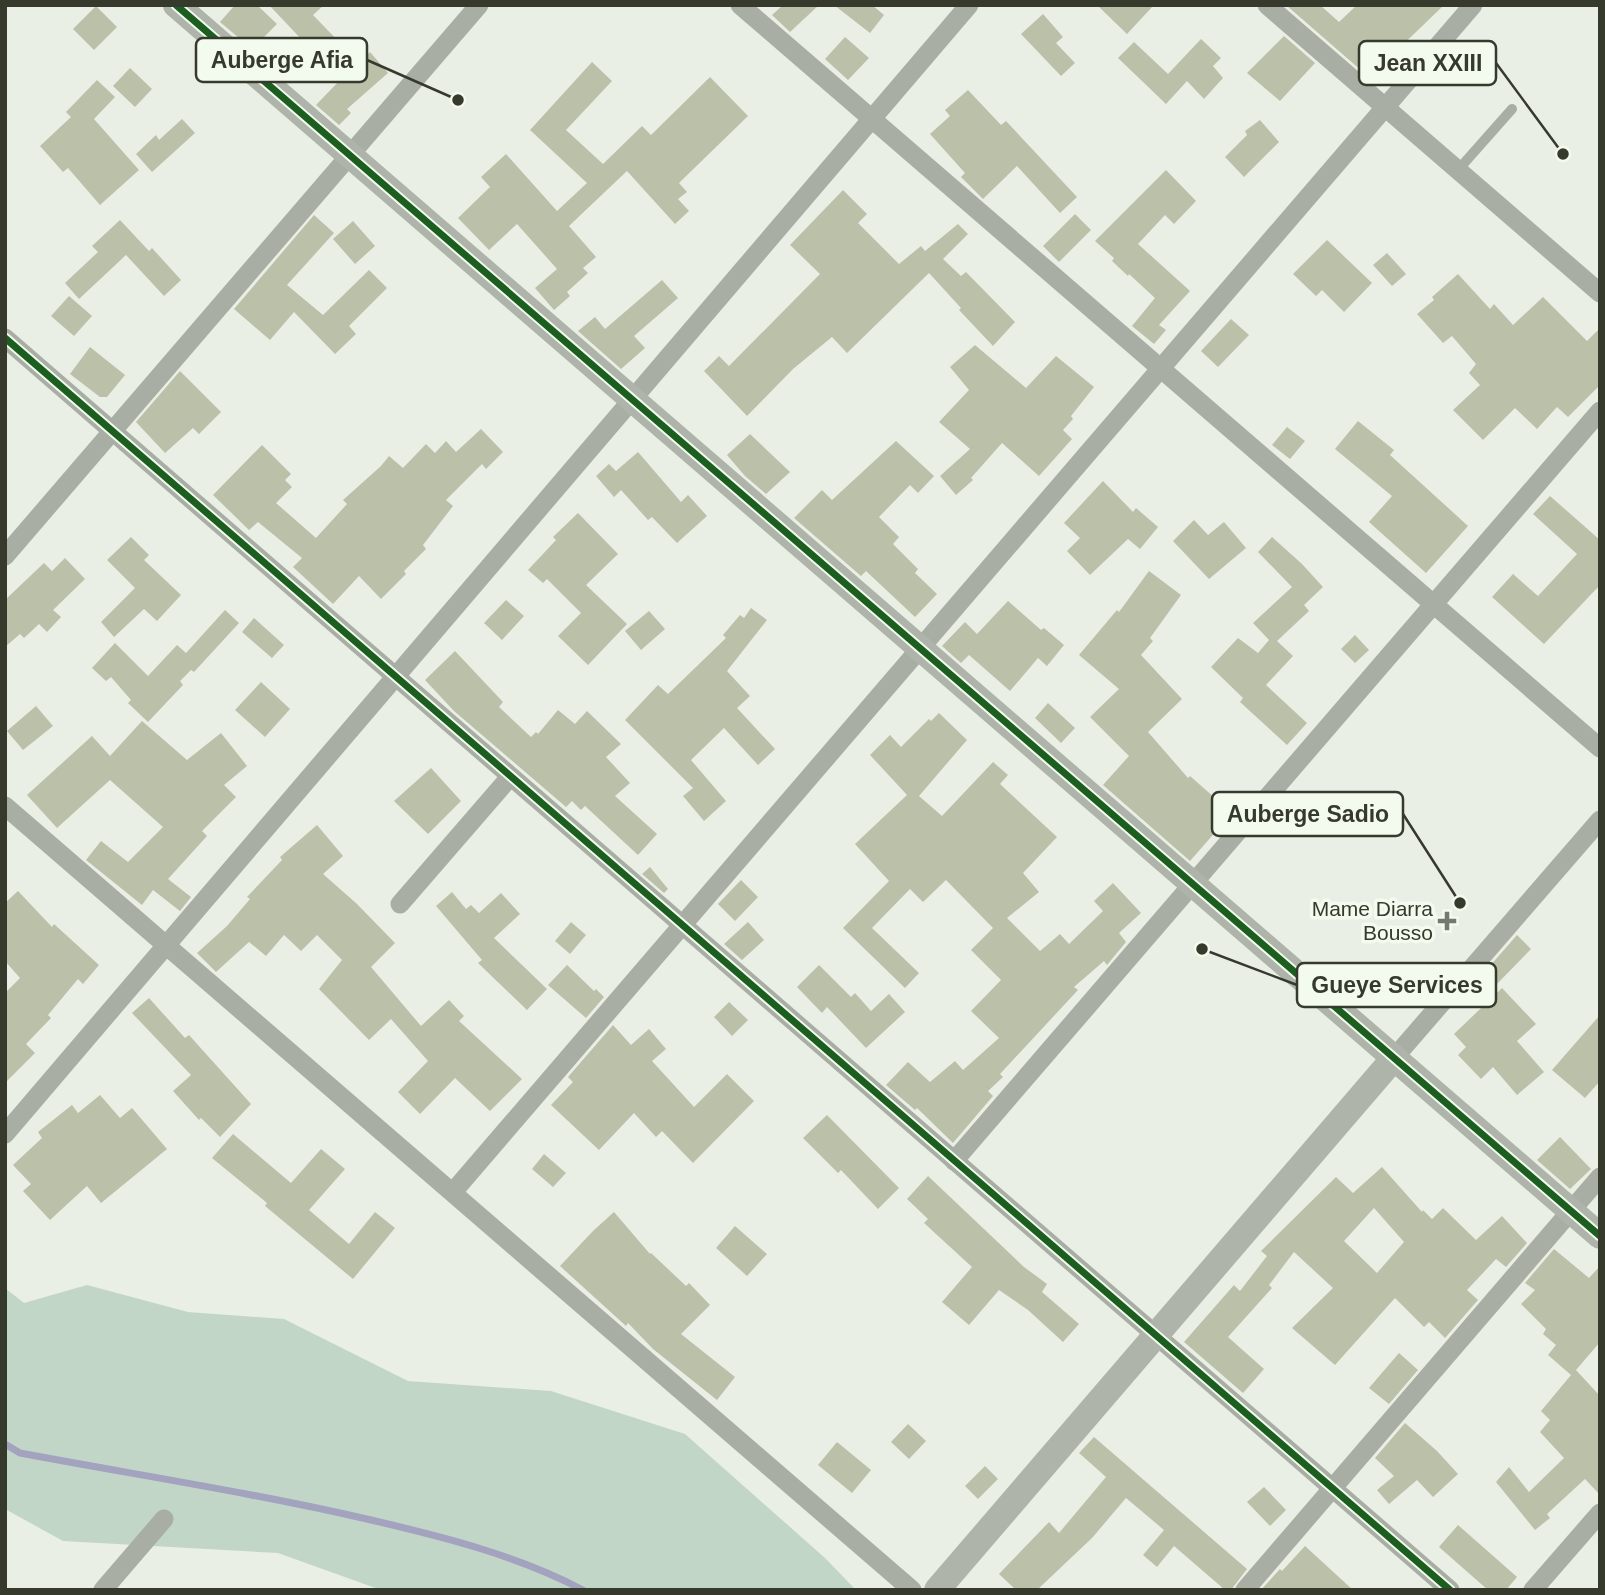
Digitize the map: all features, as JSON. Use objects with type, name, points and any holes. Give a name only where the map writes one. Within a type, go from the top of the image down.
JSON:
[{"type":"street","points":[[176,5],[1600,1236]]},
{"type":"street","points":[[5,556],[479,5]]},
{"type":"street","points":[[740,5],[1600,748]]},
{"type":"street","points":[[5,1133],[969,5]]},
{"type":"street","points":[[1267,5],[1600,293]]},
{"type":"street","points":[[453,1192],[1473,5]]},
{"type":"street","points":[[5,338],[1450,1590]]},
{"type":"street","points":[[954,1161],[1600,411]]},
{"type":"street","points":[[400,904],[510,777]]},
{"type":"street","points":[[5,806],[912,1590]]},
{"type":"street","points":[[937,1590],[1600,820]]},
{"type":"street","points":[[1245,1590],[1600,1177]]},
{"type":"street","points":[[1533,1590],[1600,1513]]},
{"type":"street","points":[[103,1590],[164,1519]]},
{"type":"lane","points":[[1458,170],[1512,108]]},
{"type":"green space","points":[[87,1285],[188,1312],[284,1319],[408,1381],[551,1391],[685,1434],[825,1558],[856,1590],[381,1590],[278,1553],[63,1541],[5,1509],[5,1288],[24,1303]]},
{"type":"building","points":[[235,5],[257,5],[277,24],[252,49],[220,22]]},
{"type":"building","points":[[269,5],[324,5],[313,15],[341,44],[349,38],[365,57],[370,52],[388,73],[347,109],[351,113],[339,125],[316,105],[340,80]]},
{"type":"building","points":[[783,5],[819,5],[790,32],[772,15]]},
{"type":"building","points":[[834,5],[872,5],[884,15],[870,33]]},
{"type":"building","points":[[1097,5],[1154,5],[1127,34]]},
{"type":"building","points":[[1286,5],[1320,5],[1339,22],[1357,5],[1444,5],[1388,59],[1395,66],[1378,85]]},
{"type":"building","points":[[96,6],[117,27],[94,50],[73,29]]},
{"type":"building","points":[[1043,14],[1063,37],[1056,43],[1075,63],[1061,76],[1021,34]]},
{"type":"building","points":[[1284,36],[1315,63],[1280,101],[1247,73]]},
{"type":"building","points":[[845,37],[869,58],[848,80],[825,59]]},
{"type":"building","points":[[1201,39],[1221,58],[1213,66],[1223,78],[1204,99],[1187,81],[1166,104],[1118,58],[1134,42],[1168,74]]},
{"type":"building","points":[[592,62],[612,81],[566,130],[603,164],[642,126],[651,135],[710,77],[748,116],[679,183],[687,192],[678,199],[689,211],[675,224],[627,171],[569,226],[596,257],[583,268],[588,273],[567,292],[570,296],[554,310],[535,288],[557,269],[517,224],[489,250],[458,218],[490,187],[481,177],[506,154],[557,211],[587,183],[530,130]]},
{"type":"building","points":[[130,68],[152,89],[135,107],[113,86]]},
{"type":"building","points":[[97,80],[115,97],[94,119],[139,170],[100,205],[68,168],[63,172],[40,146],[71,117],[66,112]]},
{"type":"building","points":[[968,90],[1001,125],[1006,121],[1077,197],[1060,213],[1017,166],[983,199],[961,177],[965,173],[930,134],[950,116],[945,110]]},
{"type":"building","points":[[182,119],[195,133],[152,172],[136,154],[156,135],[159,140]]},
{"type":"building","points":[[1260,120],[1279,142],[1244,177],[1225,157],[1247,135],[1245,131]]},
{"type":"building","points":[[1166,170],[1196,201],[1174,224],[1165,215],[1138,244],[1190,291],[1159,325],[1166,330],[1154,344],[1132,326],[1155,298],[1112,261],[1114,258],[1095,241]]},
{"type":"building","points":[[843,190],[867,214],[858,223],[899,264],[921,246],[925,251],[958,224],[968,234],[943,259],[961,276],[966,272],[1015,322],[993,346],[929,273],[847,353],[832,337],[793,369],[747,416],[704,371],[719,356],[729,366],[820,274],[790,245]]},
{"type":"building","points":[[1075,214],[1091,230],[1059,262],[1043,246]]},
{"type":"building","points":[[314,215],[334,233],[287,285],[323,315],[369,270],[387,288],[349,326],[356,334],[335,354],[294,312],[270,340],[234,309]]},
{"type":"building","points":[[120,220],[149,251],[152,248],[181,280],[164,296],[126,255],[79,299],[65,283],[98,252],[92,246]]},
{"type":"building","points":[[353,221],[375,246],[355,264],[333,239]]},
{"type":"building","points":[[1327,240],[1372,283],[1344,312],[1322,290],[1316,296],[1293,274]]},
{"type":"building","points":[[1387,253],[1406,274],[1392,286],[1373,265]]},
{"type":"building","points":[[1458,274],[1490,309],[1494,304],[1513,325],[1543,297],[1587,341],[1600,328],[1600,385],[1568,417],[1557,407],[1537,429],[1515,408],[1483,440],[1453,410],[1480,385],[1469,373],[1476,364],[1452,336],[1443,343],[1417,314]]},
{"type":"building","points":[[662,280],[678,298],[634,336],[645,348],[621,369],[578,331],[595,317],[605,329]]},
{"type":"building","points":[[69,296],[92,316],[74,336],[51,316]]},
{"type":"building","points":[[1231,319],[1249,335],[1218,367],[1201,351]]},
{"type":"building","points":[[975,345],[1026,388],[1056,356],[1094,387],[1063,430],[1072,439],[1039,476],[1002,443],[971,478],[973,480],[956,495],[940,476],[970,449],[939,422],[969,390],[950,367]]},
{"type":"building","points":[[90,347],[125,375],[107,397],[100,397],[70,374]]},
{"type":"building","points":[[180,371],[221,412],[199,434],[193,428],[165,453],[136,422]]},
{"type":"building","points":[[1358,421],[1394,450],[1390,455],[1468,526],[1426,573],[1369,522],[1392,496],[1335,449]]},
{"type":"building","points":[[1287,427],[1305,441],[1290,459],[1272,445]]},
{"type":"building","points":[[481,429],[503,452],[486,469],[482,464],[446,500],[453,506],[423,545],[426,549],[381,599],[359,576],[333,604],[293,567],[302,558],[258,522],[249,530],[213,495],[262,445],[291,474],[285,480],[292,487],[276,503],[316,538],[347,504],[343,500],[389,456],[403,468],[426,444],[435,453],[446,441],[456,452]]},
{"type":"building","points":[[750,434],[790,472],[766,494],[745,476],[727,455]]},
{"type":"building","points":[[896,441],[934,476],[918,493],[910,485],[879,517],[899,537],[893,544],[918,569],[915,573],[937,594],[915,617],[866,571],[861,576],[794,518],[822,490],[832,500]]},
{"type":"building","points":[[638,452],[681,502],[688,495],[707,516],[677,543],[652,517],[648,520],[621,490],[614,497],[596,476],[609,464],[616,471]]},
{"type":"building","points":[[1103,481],[1133,512],[1136,508],[1158,527],[1140,549],[1128,539],[1090,575],[1067,551],[1080,538],[1064,523]]},
{"type":"building","points":[[1550,496],[1600,540],[1600,585],[1544,644],[1492,597],[1513,574],[1538,596],[1577,554],[1533,514]]},
{"type":"building","points":[[578,513],[618,554],[586,585],[627,624],[588,665],[558,636],[581,613],[547,579],[543,583],[528,570],[556,540],[553,537]]},
{"type":"building","points":[[1194,520],[1208,535],[1224,522],[1246,548],[1209,579],[1173,541]]},
{"type":"building","points":[[131,537],[149,555],[144,560],[181,595],[157,621],[144,609],[114,637],[101,622],[135,588],[107,560]]},
{"type":"building","points":[[1272,537],[1323,587],[1304,605],[1309,611],[1277,641],[1293,656],[1266,685],[1307,723],[1287,745],[1240,702],[1243,698],[1211,667],[1238,638],[1258,653],[1269,640],[1253,623],[1292,587],[1258,552]]},
{"type":"building","points":[[65,558],[85,579],[53,610],[61,617],[47,632],[39,624],[24,638],[20,634],[5,647],[5,600],[44,563],[52,571]]},
{"type":"building","points":[[1149,571],[1181,595],[1150,638],[1153,641],[1141,655],[1182,699],[1148,732],[1188,778],[1190,776],[1232,813],[1190,861],[1103,785],[1129,756],[1090,717],[1119,689],[1079,655],[1117,610],[1119,612]]},
{"type":"building","points":[[506,600],[524,616],[502,640],[484,623]]},
{"type":"building","points":[[1008,601],[1041,630],[1044,628],[1064,645],[1047,666],[1038,658],[1010,691],[969,655],[961,663],[942,646],[965,622],[977,634]]},
{"type":"building","points":[[751,608],[767,620],[727,671],[750,696],[737,708],[775,749],[758,765],[724,728],[691,760],[726,801],[704,821],[683,796],[693,788],[625,720],[658,685],[668,694],[726,638],[723,635],[740,615],[744,618]]},
{"type":"building","points":[[225,610],[239,623],[194,672],[191,670],[180,681],[183,685],[148,722],[128,703],[131,700],[111,677],[106,681],[92,668],[115,643],[148,676],[177,645],[186,653]]},
{"type":"building","points":[[649,611],[665,629],[641,650],[625,631]]},
{"type":"building","points":[[254,618],[284,645],[272,658],[242,632]]},
{"type":"building","points":[[1355,635],[1369,650],[1355,663],[1341,649]]},
{"type":"building","points":[[455,651],[503,702],[499,707],[531,737],[536,732],[538,734],[558,710],[575,724],[587,711],[621,744],[606,757],[630,783],[615,796],[657,834],[638,855],[585,806],[581,810],[572,801],[566,807],[454,711],[425,680]]},
{"type":"building","points":[[261,682],[290,709],[265,737],[235,710]]},
{"type":"building","points":[[1048,703],[1075,728],[1061,743],[1035,718]]},
{"type":"building","points":[[36,706],[53,726],[23,750],[7,731]]},
{"type":"building","points":[[939,713],[967,740],[919,796],[942,816],[993,762],[1008,775],[1000,784],[1057,837],[1023,873],[1039,892],[1007,918],[1040,951],[1060,934],[1069,944],[1103,911],[1094,901],[1113,883],[1141,913],[1119,933],[1126,942],[1107,965],[1104,961],[1074,987],[1078,990],[1000,1074],[1003,1077],[988,1091],[993,1096],[953,1143],[917,1108],[915,1110],[886,1085],[908,1062],[930,1082],[955,1061],[963,1070],[999,1038],[971,1011],[1001,980],[971,950],[993,928],[946,880],[923,902],[910,889],[872,928],[919,973],[905,988],[843,928],[889,881],[855,844],[907,795],[870,755],[890,735],[901,747],[929,719],[931,721]]},
{"type":"building","points":[[142,721],[187,760],[221,733],[247,766],[224,785],[236,797],[202,831],[207,836],[168,879],[191,897],[180,911],[153,890],[142,905],[86,860],[101,841],[128,862],[163,827],[110,780],[57,828],[27,795],[92,736],[110,756]]},
{"type":"building","points":[[431,768],[461,801],[428,834],[394,801]]},
{"type":"building","points":[[317,825],[343,856],[323,874],[395,943],[371,967],[421,1026],[449,1000],[464,1016],[459,1021],[522,1079],[490,1111],[455,1078],[420,1114],[398,1092],[428,1061],[391,1019],[369,1040],[319,989],[342,960],[317,935],[301,951],[284,935],[266,956],[249,942],[216,972],[197,953],[227,926],[250,899],[247,897],[282,860],[280,857]]},
{"type":"building","points":[[650,867],[668,889],[664,893],[642,874]]},
{"type":"building","points":[[741,880],[758,897],[735,921],[718,904]]},
{"type":"building","points":[[18,891],[52,927],[54,924],[99,965],[83,984],[78,979],[48,1015],[51,1018],[26,1044],[35,1053],[5,1083],[5,993],[20,978],[5,961],[5,903]]},
{"type":"building","points":[[452,892],[466,909],[471,905],[479,913],[501,893],[520,914],[494,938],[547,989],[527,1010],[478,963],[482,960],[436,906]]},
{"type":"building","points":[[571,922],[586,935],[570,954],[555,941]]},
{"type":"building","points":[[748,922],[764,940],[742,960],[724,944]]},
{"type":"building","points":[[1517,935],[1531,949],[1494,987],[1482,975]]},
{"type":"building","points":[[567,965],[604,997],[586,1018],[548,985]]},
{"type":"building","points":[[819,965],[851,997],[855,993],[871,1011],[889,994],[905,1012],[866,1048],[827,1007],[822,1013],[797,987]]},
{"type":"building","points":[[1502,988],[1536,1024],[1517,1041],[1544,1072],[1517,1095],[1493,1067],[1481,1079],[1458,1055],[1466,1047],[1454,1034]]},
{"type":"building","points":[[149,998],[185,1038],[189,1035],[251,1104],[220,1137],[201,1118],[199,1120],[173,1091],[191,1075],[132,1013]]},
{"type":"building","points":[[729,1002],[748,1020],[732,1036],[714,1017]]},
{"type":"building","points":[[1600,1015],[1600,1081],[1585,1098],[1552,1070]]},
{"type":"building","points":[[613,1025],[631,1045],[649,1029],[666,1049],[652,1061],[694,1107],[727,1074],[754,1101],[693,1163],[662,1131],[656,1137],[634,1113],[599,1150],[551,1105],[573,1082],[568,1077]]},
{"type":"building","points":[[100,1095],[120,1118],[132,1108],[167,1149],[101,1203],[87,1186],[50,1220],[23,1191],[31,1184],[13,1165],[42,1138],[38,1132],[72,1105],[78,1113]]},
{"type":"building","points":[[827,1115],[899,1188],[878,1209],[841,1170],[838,1173],[803,1138]]},
{"type":"building","points":[[233,1134],[291,1183],[321,1149],[345,1169],[309,1210],[349,1244],[375,1212],[395,1228],[353,1279],[212,1158]]},
{"type":"building","points":[[1560,1137],[1591,1169],[1570,1189],[1537,1160]]},
{"type":"building","points":[[544,1154],[566,1173],[553,1187],[532,1169]]},
{"type":"building","points":[[1382,1167],[1422,1212],[1423,1210],[1432,1219],[1443,1208],[1476,1240],[1502,1216],[1527,1243],[1506,1267],[1496,1259],[1467,1290],[1478,1300],[1445,1338],[1429,1322],[1424,1327],[1395,1298],[1335,1365],[1292,1328],[1333,1288],[1294,1252],[1269,1285],[1272,1288],[1228,1337],[1264,1369],[1243,1393],[1184,1342],[1234,1285],[1240,1291],[1267,1256],[1261,1251],[1336,1177],[1353,1193]],"holes":[[[1374,1208],[1404,1242],[1377,1273],[1344,1241]]]},
{"type":"building","points":[[928,1176],[1024,1267],[1047,1284],[1042,1292],[1079,1324],[1063,1342],[1028,1310],[999,1290],[969,1325],[942,1302],[972,1267],[924,1223],[928,1219],[907,1199]]},
{"type":"building","points":[[614,1212],[650,1254],[686,1286],[689,1283],[710,1305],[681,1334],[735,1377],[717,1400],[653,1349],[628,1323],[626,1326],[560,1266]]},
{"type":"building","points":[[735,1226],[767,1254],[747,1276],[716,1248]]},
{"type":"building","points":[[1554,1249],[1589,1278],[1600,1266],[1600,1342],[1576,1370],[1600,1396],[1600,1495],[1585,1479],[1547,1514],[1550,1518],[1535,1530],[1496,1482],[1509,1467],[1529,1492],[1564,1458],[1540,1432],[1550,1420],[1541,1411],[1571,1375],[1548,1355],[1556,1345],[1543,1334],[1546,1329],[1521,1304],[1535,1290],[1525,1283]]},
{"type":"building","points":[[1399,1353],[1418,1370],[1389,1404],[1369,1388]]},
{"type":"building","points":[[1405,1423],[1458,1474],[1433,1497],[1417,1480],[1389,1504],[1377,1490],[1394,1476],[1375,1458]]},
{"type":"building","points":[[908,1424],[926,1441],[909,1459],[891,1442]]},
{"type":"building","points":[[1094,1437],[1247,1569],[1231,1590],[1225,1590],[1174,1546],[1157,1567],[1143,1555],[1164,1530],[1126,1498],[1092,1538],[1037,1590],[1016,1590],[999,1574],[1049,1522],[1059,1533],[1106,1477],[1079,1453]]},
{"type":"building","points":[[837,1442],[871,1470],[852,1493],[818,1465]]},
{"type":"building","points":[[985,1466],[998,1479],[978,1499],[965,1486]]},
{"type":"building","points":[[1264,1487],[1286,1510],[1270,1526],[1247,1502]]},
{"type":"building","points":[[1458,1525],[1517,1577],[1506,1590],[1488,1590],[1439,1547]]},
{"type":"building","points":[[1305,1546],[1353,1590],[1261,1590]]},
{"type":"waterway","points":[[5,1444],[20,1453],[284,1501],[426,1533],[506,1557],[583,1590]]},
{"type":"cycle path","points":[[176,5],[1600,1236]]},
{"type":"cycle path","points":[[5,338],[1450,1590]]},
{"type":"place","name":"Auberge Afia","points":[[458,100]]},
{"type":"place","name":"Jean XXIII","points":[[1563,154]]},
{"type":"place","name":"Auberge Sadio","points":[[1460,903]]},
{"type":"place","name":"Mame Diarra Bousso","points":[[1447,921]]},
{"type":"place","name":"Gueye Services","points":[[1202,949]]}]
